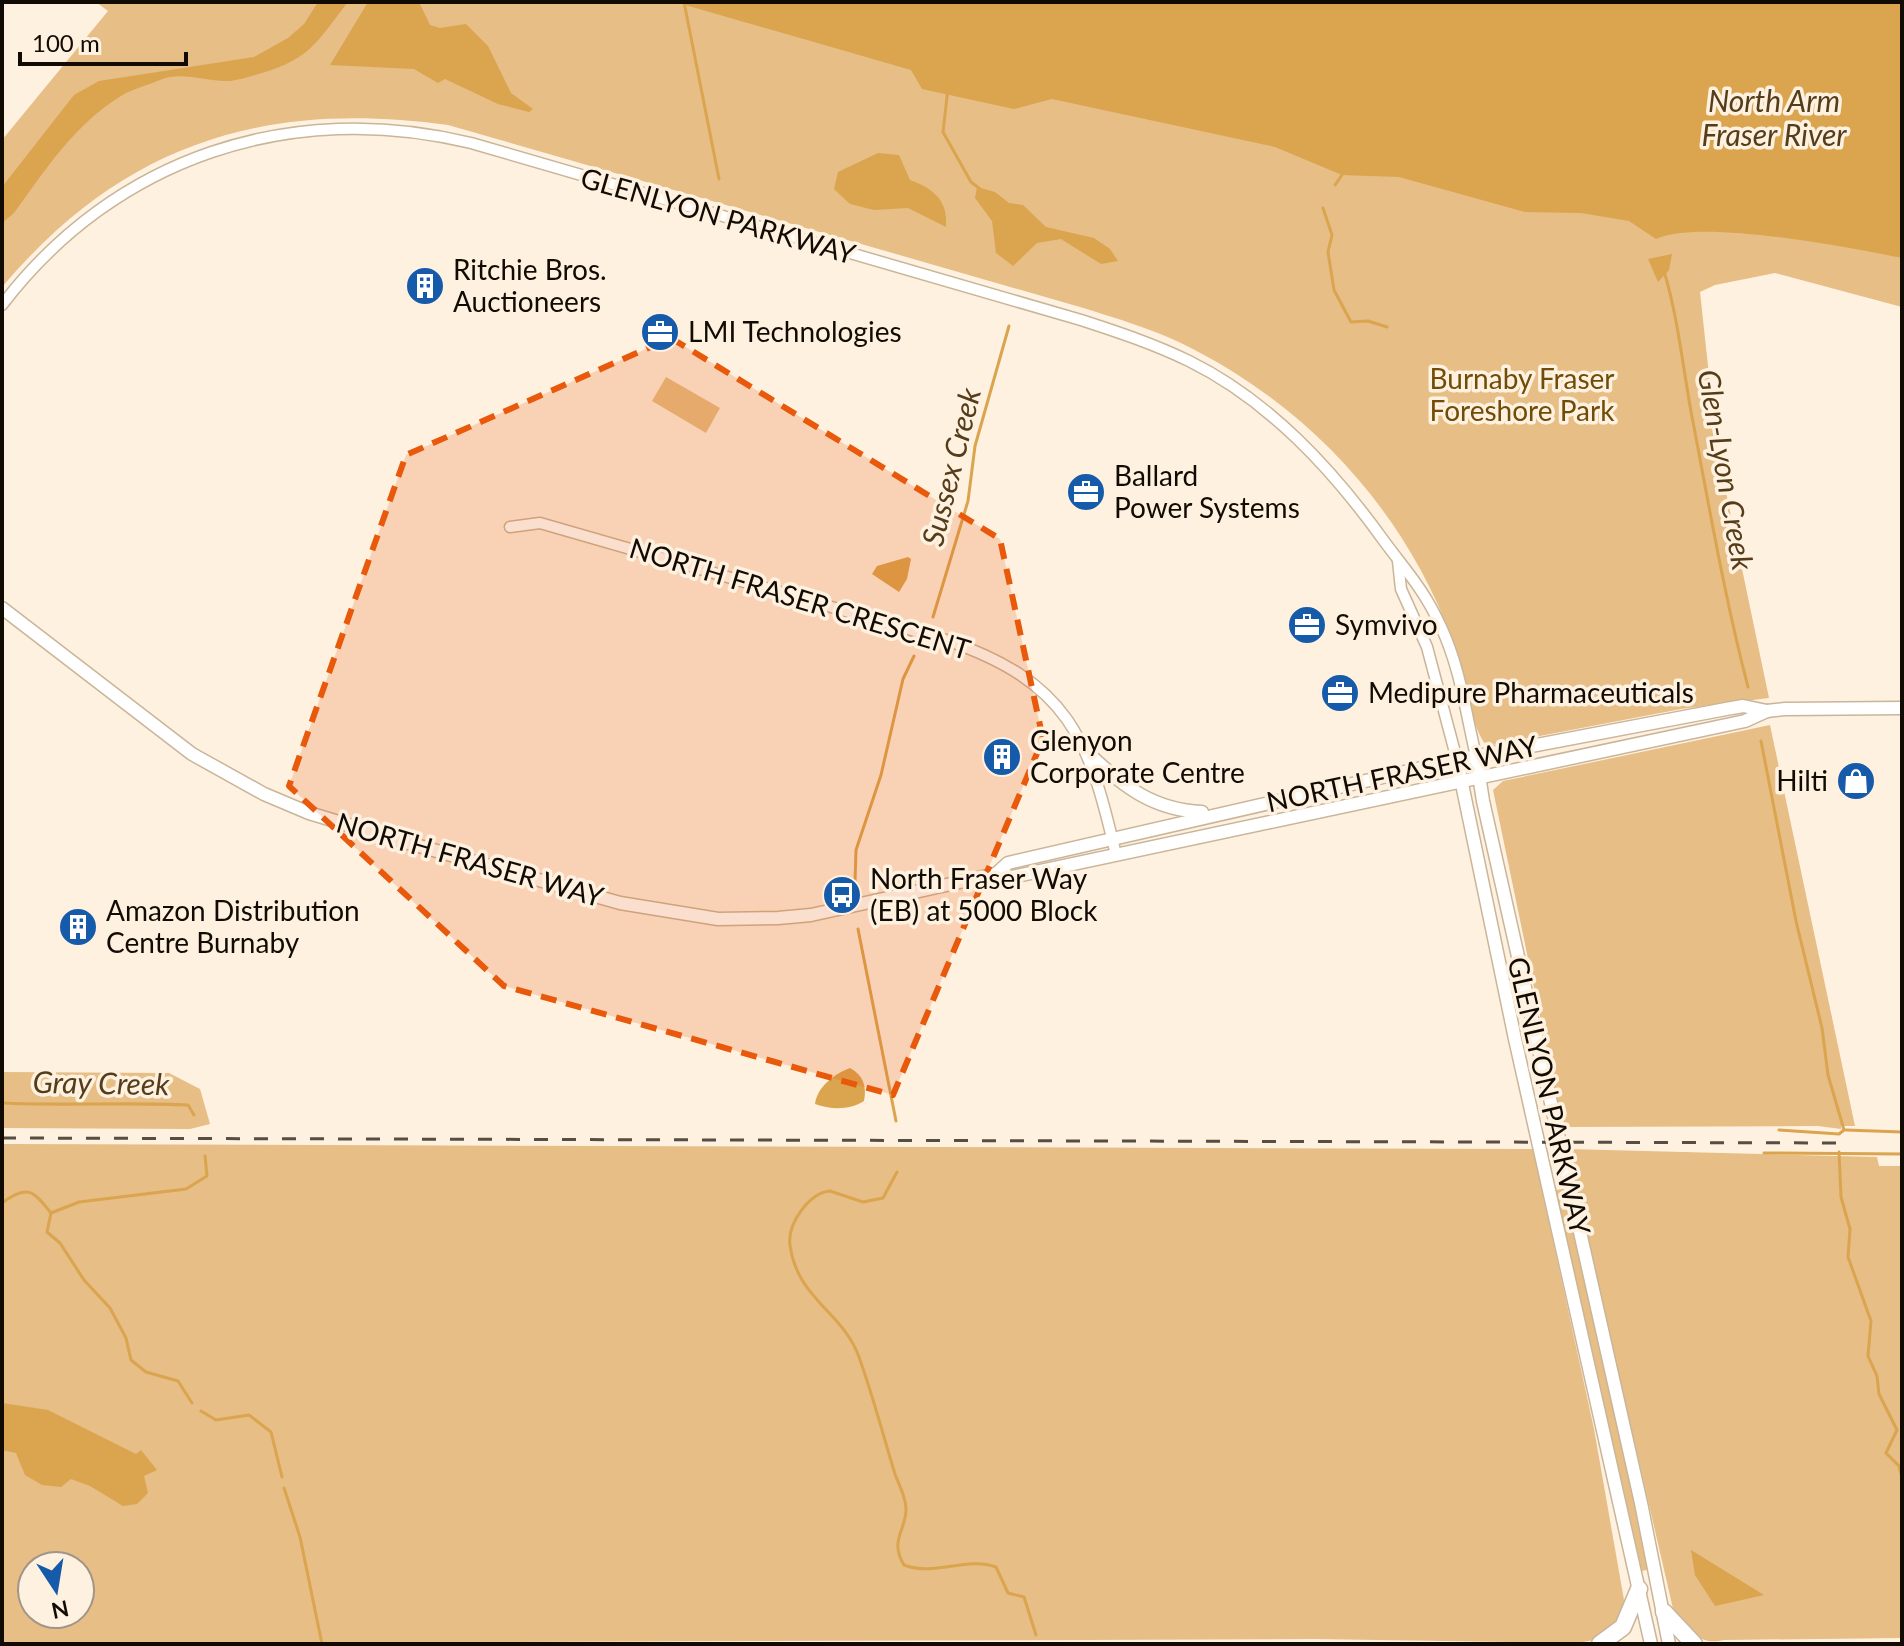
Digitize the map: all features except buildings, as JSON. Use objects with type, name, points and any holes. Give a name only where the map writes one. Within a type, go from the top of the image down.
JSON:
[{"type":"main road","points":[[1600,1644],[1623,1627],[1639,1589]]},
{"type":"main road","points":[[1664,1612],[1683,1636],[1694,1644]]},
{"type":"street","name":"GLENLYON PARKWAY","points":[[2,305],[42,258],[82,222],[144,182],[201,155],[263,137],[332,127],[437,135],[1081,320],[1151,343],[1237,389],[1301,443],[1345,487],[1398,561],[1422,586],[1443,630],[1457,672],[1476,756],[1669,1644]]},
{"type":"street","name":"NORTH FRASER CRESCENT","points":[[510,527],[540,523],[970,648],[1003,663],[1044,695],[1070,723],[1090,755],[1116,855]]},
{"type":"street","name":"GLENLYON PARKWAY","points":[[1398,561],[1401,589],[1427,647],[1457,760],[1520,1065],[1651,1644]]},
{"type":"street","name":"NORTH FRASER WAY","points":[[2,608],[192,754],[236,781],[309,813],[620,903],[718,919],[778,918],[826,912],[996,874],[1012,877],[1745,721],[1767,711]]},
{"type":"street","name":"NORTH FRASER WAY","points":[[996,874],[1008,863],[1218,813],[1476,756],[1726,709],[1743,706],[1767,711],[1825,707],[1902,708]]},
{"type":"street","points":[[1090,755],[1144,799],[1177,811],[1218,813]]},
{"type":"highlighted area","points":[[671,338],[1000,539],[1043,739],[893,1095],[504,986],[289,786],[406,455]]},
{"type":"green space","name":"Burnaby Fraser Foreshore Park","points":[[96,2],[814,2],[852,13],[940,91],[952,93],[953,69],[1686,210],[1902,241],[1902,307],[1775,273],[1715,285],[1700,292],[1717,449],[1769,698],[1681,709],[1488,746],[1477,728],[1452,639],[1432,592],[1407,547],[1346,466],[1310,430],[1228,369],[1171,338],[1080,307],[448,125],[381,119],[318,120],[258,127],[202,143],[148,166],[97,197],[49,238],[2,287],[2,140],[108,11]]},
{"type":"green space","points":[[666,377],[720,408],[706,433],[652,401]]},
{"type":"green space","points":[[1770,725],[1855,1126],[1841,1126],[1841,1129],[1818,1126],[1563,1127],[1493,790],[1503,781]]},
{"type":"green space","points":[[2,1072],[169,1073],[200,1089],[210,1124],[190,1129],[2,1128]]},
{"type":"green space","points":[[2,1144],[1533,1149],[1594,1429],[1624,1600],[1621,1619],[1595,1640],[1576,1643],[1314,1639],[2,1644]]},
{"type":"green space","points":[[1567,1149],[1877,1157],[1879,1166],[1902,1166],[1902,1638],[1708,1641],[1696,1636],[1674,1613]]},
{"type":"green space","points":[[1563,1189],[1650,1569],[1642,1571],[1555,1190]]},
{"type":"water","points":[[318,2],[348,2],[320,38],[292,61],[230,81],[168,77],[130,91],[104,107],[75,134],[14,213],[2,223],[2,187],[74,95],[99,81],[254,57],[288,38],[304,24]]},
{"type":"water","points":[[368,2],[419,2],[430,25],[440,28],[466,24],[488,46],[511,93],[533,109],[529,112],[498,104],[445,79],[438,83],[414,69],[330,65]]},
{"type":"water","name":"North Arm Fraser River","points":[[675,2],[1902,2],[1902,258],[1740,233],[1677,233],[1656,239],[1629,221],[1581,213],[1525,212],[1399,177],[1342,175],[1275,147],[1052,99],[1014,109],[922,89],[911,70]]},
{"type":"water","points":[[878,153],[899,155],[910,180],[938,197],[945,210],[946,227],[908,208],[874,210],[850,204],[834,189],[838,172]]},
{"type":"water","points":[[977,187],[995,192],[1009,203],[1023,205],[1046,227],[1094,238],[1110,249],[1118,261],[1101,264],[1061,239],[1037,243],[1013,266],[996,253],[992,221],[975,198]]},
{"type":"water","points":[[1672,254],[1669,270],[1658,282],[1648,259]]},
{"type":"water","points":[[908,557],[911,559],[907,579],[899,592],[872,574],[877,566]]},
{"type":"water","points":[[850,1068],[863,1082],[864,1101],[840,1108],[815,1104],[827,1082]]},
{"type":"water","points":[[2,1403],[48,1410],[136,1454],[141,1450],[157,1470],[144,1476],[148,1493],[137,1504],[123,1506],[90,1486],[71,1479],[61,1487],[42,1485],[25,1475],[16,1453],[2,1450]]},
{"type":"water","points":[[1691,1550],[1764,1595],[1715,1606],[1695,1575]]},
{"type":"waterway","points":[[684,2],[719,179]]},
{"type":"waterway","name":"Sussex Creek","points":[[948,88],[943,132],[971,182],[980,189]]},
{"type":"waterway","points":[[1335,185],[1342,175]]},
{"type":"waterway","points":[[1323,208],[1332,235],[1328,252],[1334,290],[1351,322],[1368,321],[1387,327]]},
{"type":"waterway","name":"Glen-Lyon Creek","points":[[1664,271],[1718,555],[1748,687]]},
{"type":"waterway","name":"Sussex Creek","points":[[933,617],[968,501],[975,446],[1009,326]]},
{"type":"waterway","name":"Sussex Creek","points":[[855,882],[856,850],[881,775],[903,679],[914,656]]},
{"type":"waterway","name":"Glen-Lyon Creek","points":[[1761,741],[1796,921],[1822,1028],[1828,1075],[1844,1130],[1839,1134],[1779,1130]]},
{"type":"waterway","name":"Sussex Creek","points":[[858,929],[896,1121]]},
{"type":"waterway","name":"Gray Creek","points":[[2,1103],[188,1105],[194,1115]]},
{"type":"waterway","points":[[1846,1130],[1902,1132]]},
{"type":"waterway","name":"Glen-Lyon Creek","points":[[1839,1152],[1841,1197],[1850,1229],[1848,1257],[1871,1321],[1868,1356],[1877,1376],[1879,1394],[1897,1430],[1886,1453],[1899,1466],[1902,1477]]},
{"type":"waterway","points":[[1764,1153],[1902,1154]]},
{"type":"waterway","name":"Gray Creek","points":[[51,1213],[79,1202],[186,1189],[207,1176],[205,1156]]},
{"type":"waterway","name":"Sussex Creek","points":[[897,1172],[883,1198],[863,1202],[830,1191],[807,1203],[796,1219],[790,1237],[794,1263],[801,1279],[852,1341],[859,1357],[905,1500],[905,1517],[898,1542],[904,1565],[927,1569],[973,1564],[996,1567],[1008,1593],[1024,1597],[1036,1635]]},
{"type":"waterway","points":[[2,1203],[18,1193],[30,1193],[51,1213]]},
{"type":"waterway","name":"Gray Creek","points":[[51,1213],[47,1232],[60,1243],[84,1280],[110,1308],[126,1338],[131,1360],[146,1372],[178,1381],[192,1403]]},
{"type":"waterway","name":"Gray Creek","points":[[201,1411],[216,1420],[249,1415],[271,1432],[282,1477]]},
{"type":"waterway","name":"Gray Creek","points":[[284,1488],[300,1537],[322,1644]]},
{"type":"railway","points":[[2,1138],[1846,1143]]},
{"type":"place","name":"Ritchie Bros. Auctioneers","points":[[425,286]]},
{"type":"place","name":"LMI Technologies","points":[[660,332]]},
{"type":"place","name":"Ballard Power Systems","points":[[1086,492]]},
{"type":"place","name":"Symvivo","points":[[1307,625]]},
{"type":"place","name":"Medipure Pharmaceuticals","points":[[1340,693]]},
{"type":"place","name":"Glenyon Corporate Centre","points":[[1002,757]]},
{"type":"place","name":"Hilti","points":[[1856,781]]},
{"type":"place","name":"North Fraser Way (EB) at 5000 Block","points":[[842,895]]},
{"type":"place","name":"Amazon Distribution Centre Burnaby","points":[[78,927]]}]
